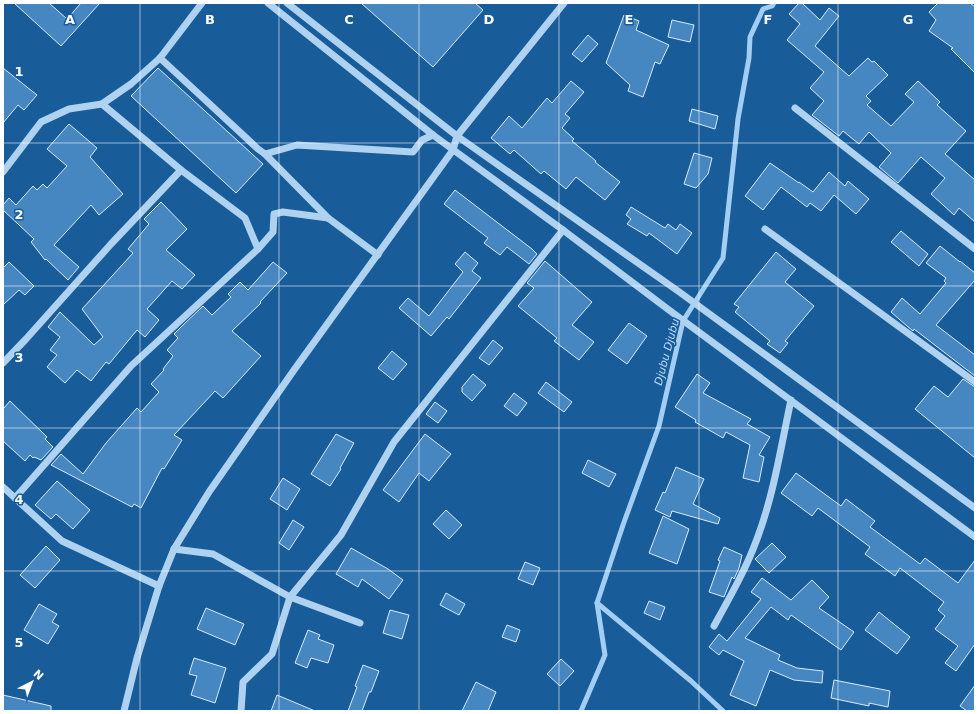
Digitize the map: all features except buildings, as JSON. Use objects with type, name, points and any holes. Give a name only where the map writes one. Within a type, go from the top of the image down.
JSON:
[{"type":"street","points":[[3,172],[42,122],[69,109],[102,104],[131,84],[160,58],[202,3]]},
{"type":"street","points":[[268,3],[433,135],[975,537]]},
{"type":"street","points":[[287,3],[457,136],[678,291],[975,508]]},
{"type":"street","points":[[124,711],[137,658],[159,586],[174,549],[209,492],[294,370],[453,150],[457,136],[563,4]]},
{"type":"street","points":[[160,58],[247,140],[265,154],[328,218],[378,255]]},
{"type":"street","points":[[102,104],[180,170],[245,218],[258,249]]},
{"type":"street","points":[[795,108],[975,249]]},
{"type":"street","points":[[265,154],[297,145],[323,148],[413,152],[422,140],[433,135]]},
{"type":"street","points":[[3,363],[180,170]]},
{"type":"street","points":[[15,498],[131,366],[258,249],[273,232],[274,214],[283,212],[328,218]]},
{"type":"street","points":[[765,229],[975,382]]},
{"type":"street","points":[[241,711],[243,682],[272,654],[290,597],[341,535],[394,442],[563,230]]},
{"type":"street","points":[[714,626],[742,574],[757,539],[768,505],[791,400]]},
{"type":"street","points":[[3,487],[62,541],[159,586]]},
{"type":"street","points":[[174,549],[213,554],[290,597],[360,623]]},
{"type":"waterway","name":"Djubu Djubu","points":[[581,711],[605,655],[597,603],[623,525],[659,426],[683,321],[723,258],[738,119],[749,58],[750,37],[763,9],[772,6],[774,3]]},
{"type":"waterway","points":[[597,603],[691,681],[723,711]]}]
